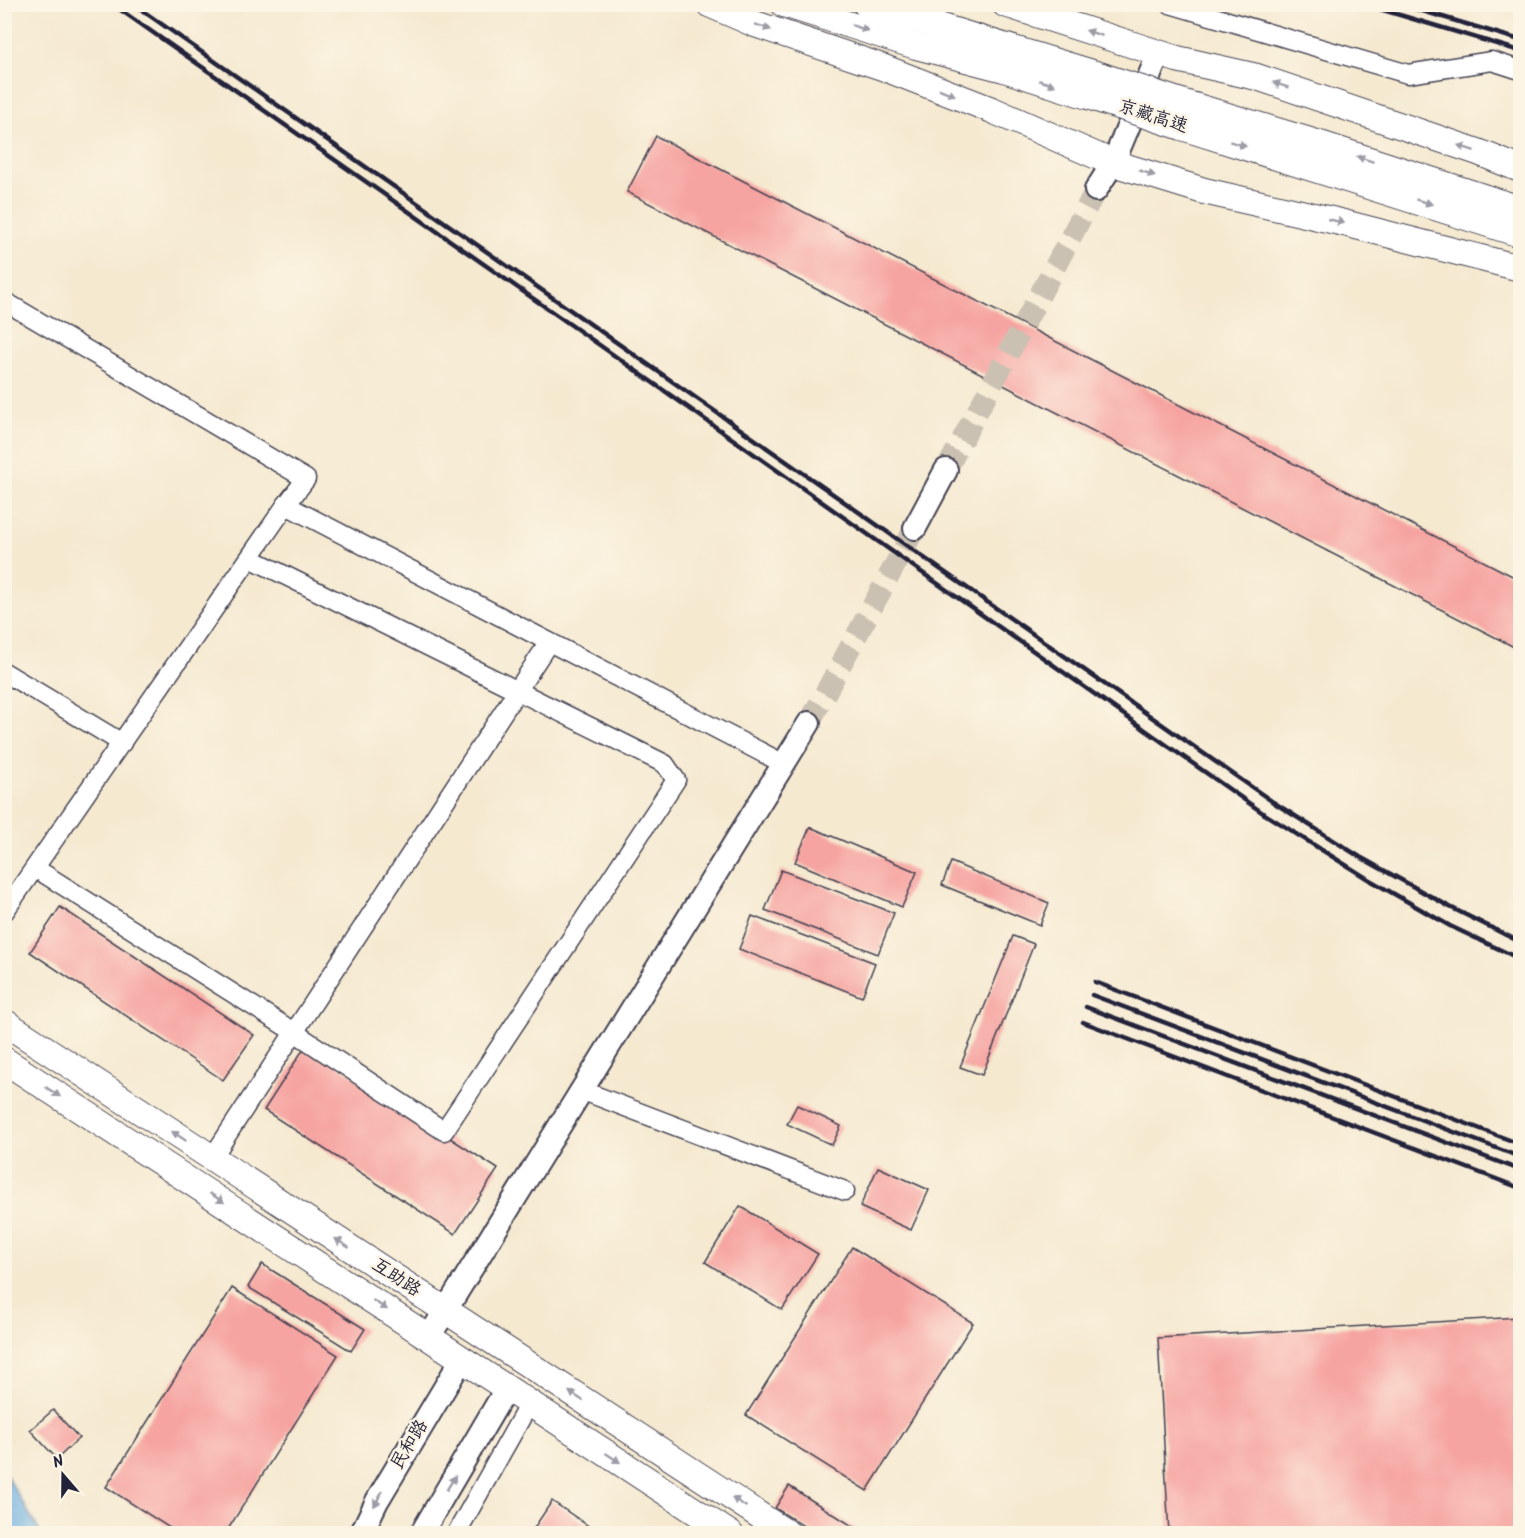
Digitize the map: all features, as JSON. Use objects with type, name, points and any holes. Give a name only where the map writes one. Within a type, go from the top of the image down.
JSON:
[{"type":"highway","points":[[709,4],[755,24],[882,67],[992,110],[1113,163],[1204,191],[1340,222],[1521,268]]},
{"type":"highway","name":"京藏高速","points":[[784,4],[915,46],[1004,69],[1095,86]]},
{"type":"highway","name":"京藏高速","points":[[866,4],[1521,234]]},
{"type":"highway","points":[[1005,4],[1177,59],[1257,77],[1478,152],[1521,169]]},
{"type":"highway","name":"京藏高速","points":[[1188,116],[1323,145],[1521,209]]},
{"type":"highway","name":"互助路","points":[[4,1022],[788,1533]]},
{"type":"highway","name":"互助路","points":[[4,1060],[730,1533]]},
{"type":"main road","points":[[1096,190],[1113,163],[1160,53]]},
{"type":"main road","points":[[915,528],[946,470]]},
{"type":"main road","points":[[429,1337],[809,723]]},
{"type":"main road","name":"民和路","points":[[361,1533],[377,1501],[462,1359]]},
{"type":"main road","points":[[421,1533],[506,1389]]},
{"type":"street","points":[[1170,4],[1408,74],[1492,61],[1521,70]]},
{"type":"street","points":[[4,301],[306,479],[4,912]]},
{"type":"street","points":[[286,506],[784,764]]},
{"type":"street","points":[[35,868],[294,1032],[444,1131],[676,780],[665,764],[250,558]]},
{"type":"street","points":[[212,1158],[549,642]]},
{"type":"street","points":[[4,672],[122,743]]},
{"type":"street","points":[[581,1090],[845,1191]]},
{"type":"street","points":[[456,1533],[529,1404]]},
{"type":"water","points":[[5,1473],[41,1533],[5,1533]]},
{"type":"building","points":[[656,136],[1520,580],[1520,650],[627,192]]},
{"type":"building","points":[[810,827],[917,872],[902,907],[795,862]]},
{"type":"building","points":[[951,862],[1049,903],[1040,925],[942,885]]},
{"type":"building","points":[[781,870],[894,913],[878,954],[765,910]]},
{"type":"building","points":[[60,907],[254,1035],[223,1080],[30,952]]},
{"type":"building","points":[[752,916],[875,963],[862,997],[739,949]]},
{"type":"building","points":[[1013,936],[1034,944],[982,1075],[960,1067]]},
{"type":"building","points":[[306,1045],[498,1169],[455,1234],[264,1110]]},
{"type":"building","points":[[797,1105],[841,1126],[832,1145],[787,1124]]},
{"type":"building","points":[[878,1167],[929,1190],[911,1230],[860,1207]]},
{"type":"building","points":[[740,1206],[818,1254],[782,1310],[705,1262]]},
{"type":"building","points":[[852,1247],[973,1323],[867,1491],[746,1415]]},
{"type":"building","points":[[262,1264],[365,1329],[351,1351],[248,1287]]},
{"type":"building","points":[[232,1288],[338,1355],[225,1534],[179,1534],[106,1487]]},
{"type":"building","points":[[1520,1317],[1520,1534],[1169,1534],[1158,1338]]},
{"type":"building","points":[[53,1410],[79,1438],[57,1459],[30,1430]]},
{"type":"building","points":[[789,1486],[862,1532],[861,1534],[816,1534],[775,1508]]},
{"type":"building","points":[[552,1501],[600,1534],[530,1534]]},
{"type":"tunnel","points":[[946,470],[1096,190]]},
{"type":"tunnel","points":[[809,723],[915,528]]},
{"type":"railway","points":[[112,4],[1263,813],[1368,879],[1450,926],[1520,959]]},
{"type":"railway","points":[[133,4],[1273,802],[1360,857],[1450,907],[1520,942]]},
{"type":"railway","points":[[1363,4],[1520,51]]},
{"type":"railway","points":[[1399,4],[1520,40]]},
{"type":"railway","points":[[1095,982],[1520,1144]]},
{"type":"railway","points":[[1092,995],[1520,1157]]},
{"type":"railway","points":[[1086,1007],[1520,1170]]},
{"type":"railway","points":[[1083,1022],[1520,1188]]}]
